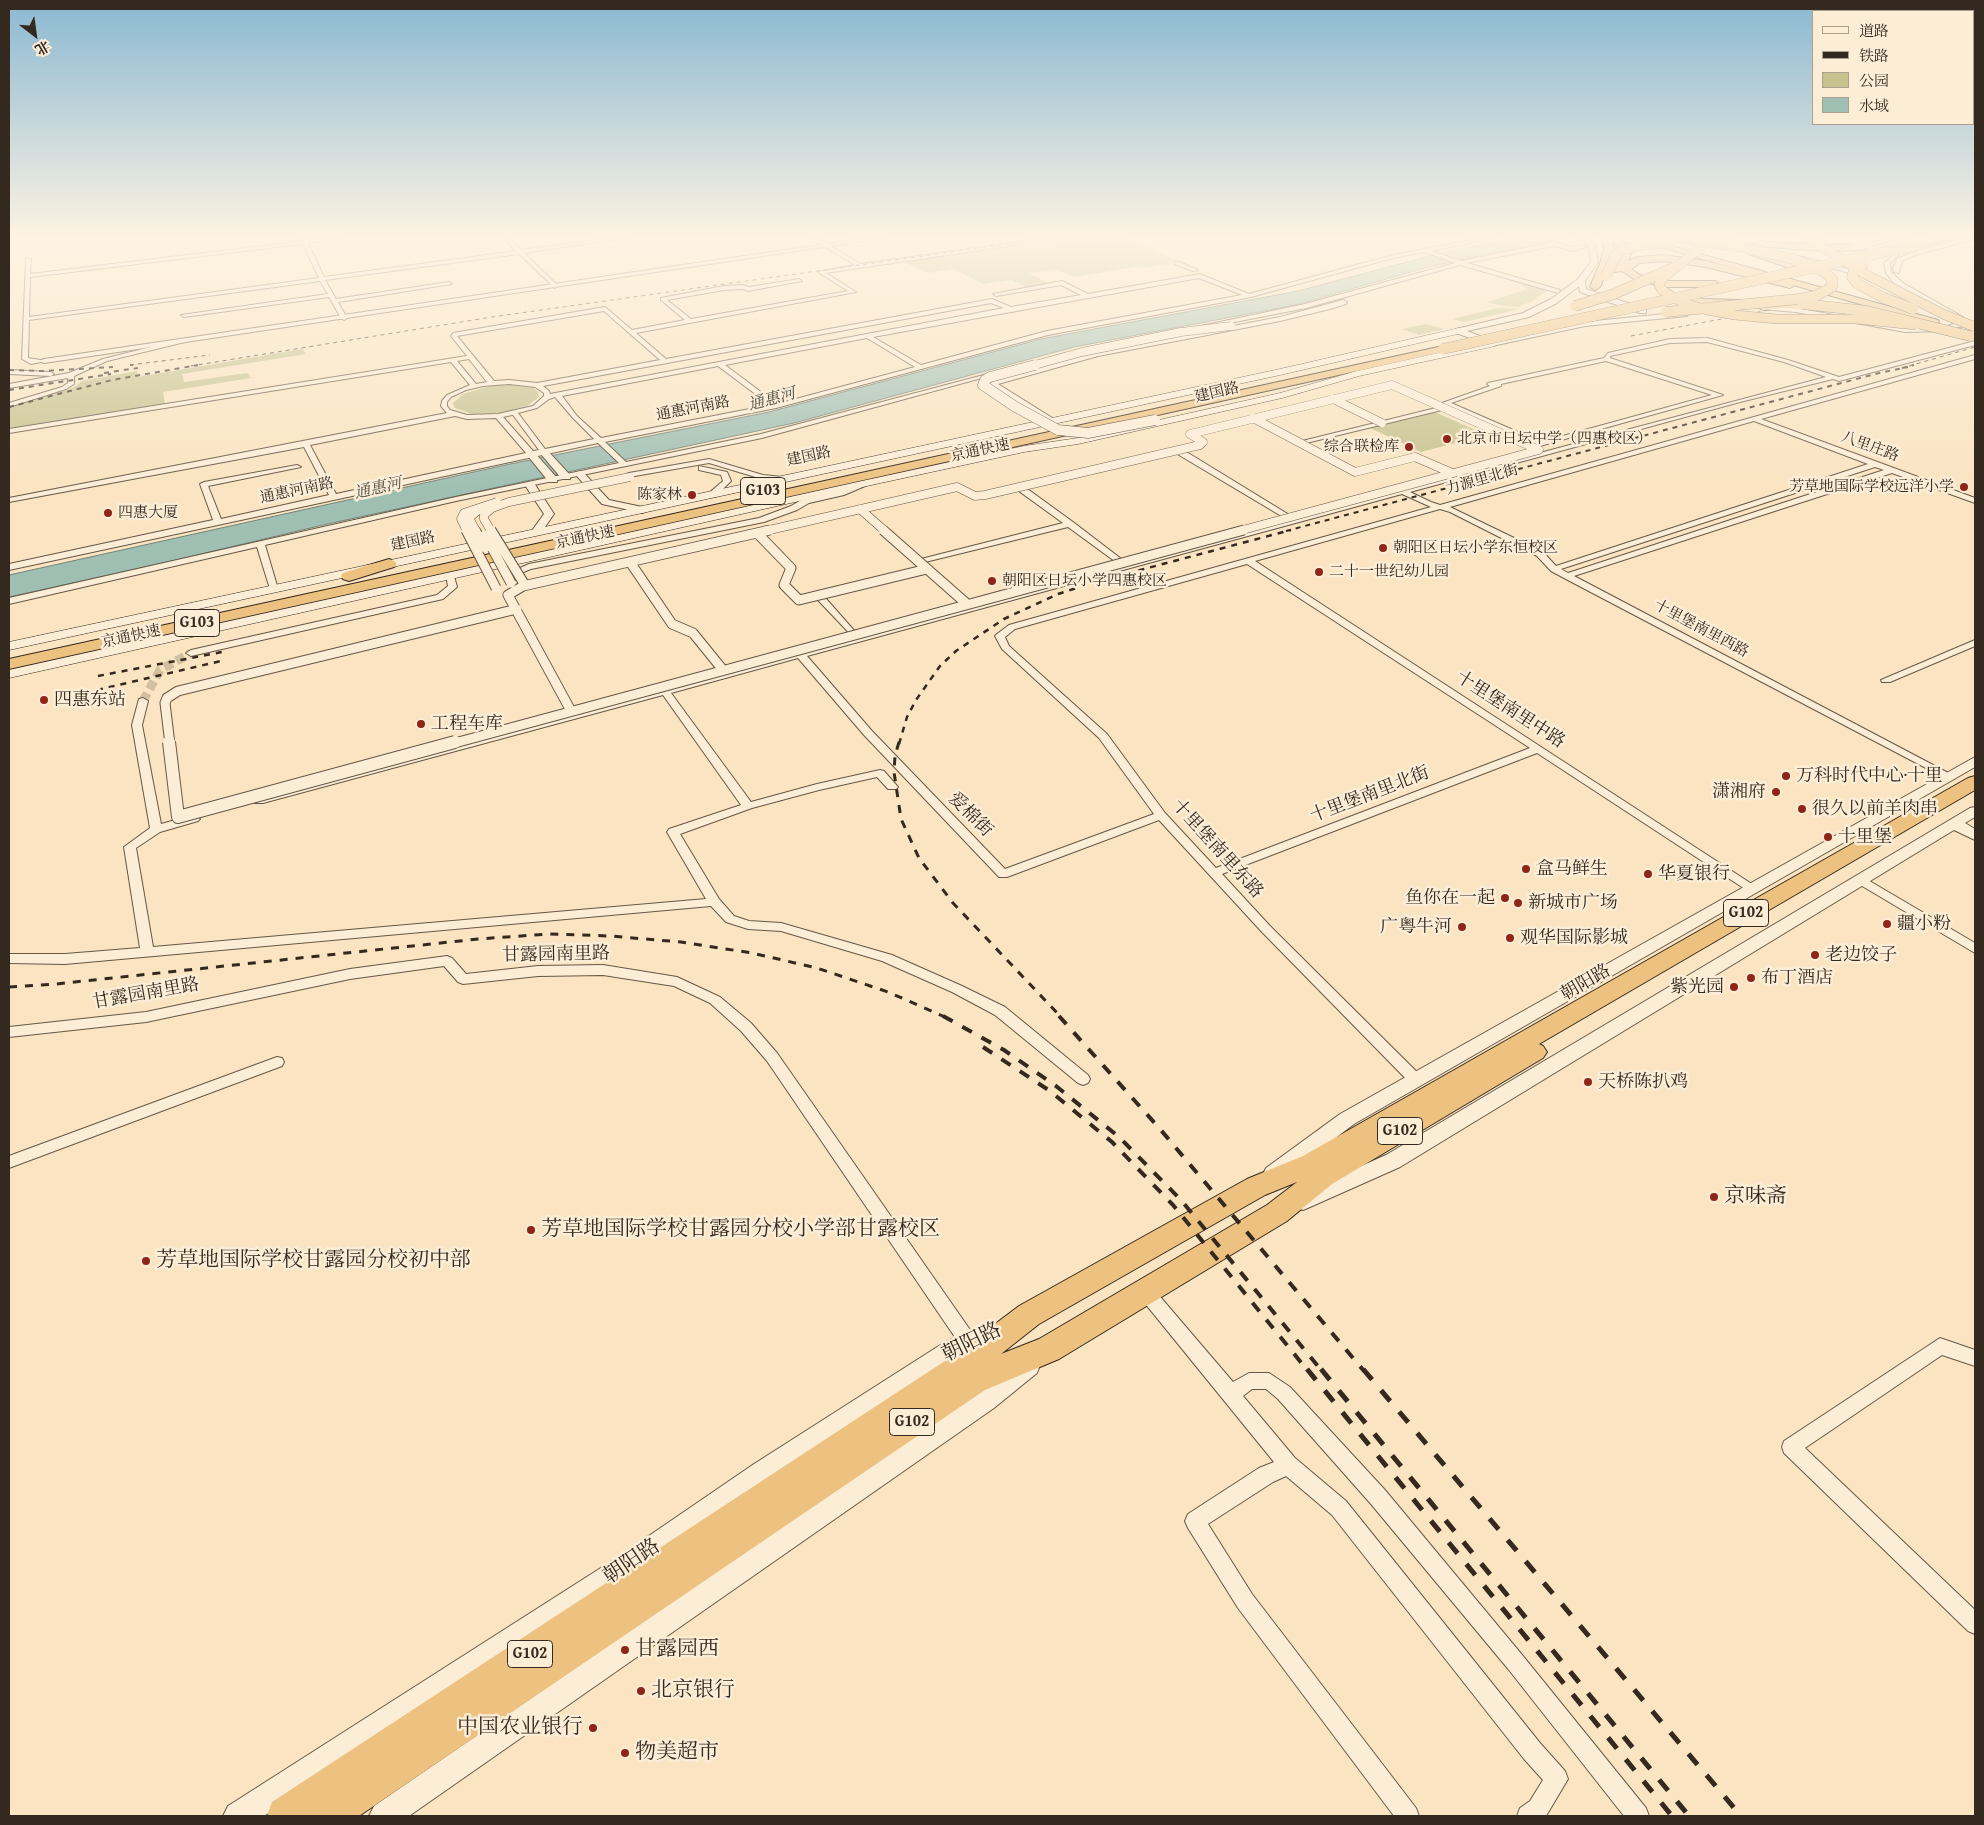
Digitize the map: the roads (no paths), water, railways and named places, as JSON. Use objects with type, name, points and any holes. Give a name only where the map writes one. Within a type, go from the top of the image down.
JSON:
[{"type":"highway","points":[[1437,347],[1470,332],[1505,322]]},
{"type":"highway","name":"京通快速","points":[[9,656],[1547,322]]},
{"type":"highway","name":"京通快速","points":[[9,664],[1287,384],[1437,347],[1575,322]]},
{"type":"highway","points":[[1562,325],[1589,322]]},
{"type":"highway","points":[[1898,322],[1935,325]]},
{"type":"highway","points":[[1919,322],[1935,325]]},
{"type":"highway","points":[[1922,322],[1975,334]]},
{"type":"highway","points":[[1925,322],[1975,334]]},
{"type":"highway","points":[[1925,322],[1935,325]]},
{"type":"highway","points":[[1931,322],[1935,325]]},
{"type":"highway","points":[[1945,322],[1975,334]]},
{"type":"highway","points":[[1956,322],[1975,334]]},
{"type":"highway","points":[[1267,394],[1287,384]]},
{"type":"highway","points":[[1148,400],[1230,390]]},
{"type":"highway","points":[[1024,449],[1076,430]]},
{"type":"highway","points":[[386,582],[605,541]]},
{"type":"highway","points":[[296,593],[390,564]]},
{"type":"highway","name":"朝阳路","points":[[286,1816],[974,1380],[1049,1349],[1277,1213],[1323,1176],[1523,1050],[1975,782]]},
{"type":"highway","name":"朝阳路","points":[[326,1816],[779,1502],[965,1365],[1029,1315],[1256,1187],[1312,1164],[1523,1050],[1975,793]]},
{"type":"main road","points":[[1963,322],[1975,334]]},
{"type":"main road","points":[[1231,326],[1181,332],[1082,352],[990,376],[985,380],[984,385],[987,389],[1046,425],[1058,430],[1088,433],[1155,420],[1357,374]]},
{"type":"main road","name":"建国路","points":[[9,646],[1463,331]]},
{"type":"main road","name":"建国路","points":[[9,674],[862,484],[1024,449],[1078,441],[1282,395],[1357,374],[1496,343]]},
{"type":"street","points":[[26,322],[25,359],[31,362],[314,322]]},
{"type":"street","points":[[492,383],[454,336],[455,334],[529,322]]},
{"type":"street","points":[[619,322],[665,362]]},
{"type":"street","points":[[630,332],[678,322]]},
{"type":"street","points":[[537,385],[883,322]]},
{"type":"street","points":[[547,397],[547,392],[544,388],[537,385],[524,382],[492,383],[456,392],[444,402],[444,406],[447,411],[455,414],[482,418],[514,414],[535,407],[547,397],[556,395],[941,322]]},
{"type":"street","name":"通惠河南路","points":[[9,567],[531,454],[776,406],[1047,333],[1105,322]]},
{"type":"street","points":[[9,601],[456,499],[710,447],[801,426],[1097,346],[1222,322]]},
{"type":"street","points":[[994,382],[1091,353],[1249,322]]},
{"type":"street","points":[[994,382],[1097,354],[1263,322]]},
{"type":"street","points":[[1477,328],[1478,324],[1484,322]]},
{"type":"street","name":"建国路","points":[[1463,331],[1501,322]]},
{"type":"street","name":"建国路","points":[[1496,343],[1562,325],[1604,322]]},
{"type":"street","points":[[1856,322],[1905,330],[1935,325],[1956,326],[1960,322]]},
{"type":"street","points":[[853,328],[920,367]]},
{"type":"street","points":[[1463,331],[1496,343]]},
{"type":"street","points":[[1434,401],[1496,383],[1670,341],[1707,340],[1786,361],[1839,379],[1975,334]]},
{"type":"street","points":[[1443,335],[1475,348]]},
{"type":"street","points":[[9,386],[71,375],[105,360],[187,340]]},
{"type":"street","points":[[9,431],[470,357]]},
{"type":"street","points":[[1607,357],[1738,401]]},
{"type":"street","name":"力源里北街","points":[[1000,636],[1012,627],[1975,357]]},
{"type":"street","points":[[452,360],[474,386]]},
{"type":"street","points":[[719,364],[776,406]]},
{"type":"street","points":[[9,372],[71,375]]},
{"type":"street","points":[[28,383],[37,379],[37,373]]},
{"type":"street","points":[[9,405],[64,388],[70,384],[71,375]]},
{"type":"street","points":[[146,952],[130,847],[156,829],[1738,401],[1833,377]]},
{"type":"street","points":[[994,382],[993,385],[995,387],[1051,421]]},
{"type":"street","points":[[1496,383],[1499,385],[1445,403],[1540,444],[1720,395]]},
{"type":"street","points":[[505,585],[523,584],[630,562],[957,487],[975,496],[1020,487],[1200,445],[1203,442],[1190,434],[1392,384],[1539,450],[178,817],[165,703],[167,698],[178,691],[517,609]]},
{"type":"street","points":[[556,395],[625,465]]},
{"type":"street","points":[[1332,399],[1382,423]]},
{"type":"street","points":[[1298,442],[1444,408]]},
{"type":"street","points":[[9,500],[455,414]]},
{"type":"street","points":[[514,414],[566,477]]},
{"type":"street","points":[[498,416],[553,480]]},
{"type":"street","points":[[1253,418],[1355,472],[1415,457],[1452,474]]},
{"type":"street","name":"八里庄路","points":[[1754,419],[1975,501]]},
{"type":"street","points":[[306,444],[334,497]]},
{"type":"street","points":[[505,585],[461,519],[464,513],[472,509],[686,464],[709,461],[722,455],[717,448],[710,447]]},
{"type":"street","points":[[1177,450],[1288,518]]},
{"type":"street","points":[[709,461],[762,477],[783,479]]},
{"type":"street","points":[[1554,569],[1876,464]]},
{"type":"street","points":[[218,523],[204,484],[272,468],[297,467]]},
{"type":"street","points":[[630,476],[674,468],[703,468],[724,474],[727,481],[712,495]]},
{"type":"street","points":[[1567,576],[1892,470]]},
{"type":"street","points":[[580,474],[606,502],[643,510]]},
{"type":"street","points":[[505,585],[529,567],[761,520],[806,502],[841,493],[862,484]]},
{"type":"street","points":[[530,485],[549,514],[536,532]]},
{"type":"street","points":[[1020,487],[1121,563]]},
{"type":"street","name":"十里堡南里西路","points":[[1404,492],[1428,504],[1441,506],[1540,554],[1554,569],[1949,776]]},
{"type":"street","points":[[495,505],[484,515],[484,518],[523,584]]},
{"type":"street","points":[[495,505],[479,515],[478,522],[505,585],[571,711]]},
{"type":"street","points":[[860,509],[967,604]]},
{"type":"street","points":[[758,533],[791,568],[784,585],[798,600],[1070,524]]},
{"type":"street","points":[[260,544],[274,589]]},
{"type":"street","name":"十里堡南里中路","points":[[1248,561],[1752,888]]},
{"type":"street","points":[[630,562],[672,624],[693,633],[723,670]]},
{"type":"street","points":[[191,653],[440,597],[453,587],[450,576]]},
{"type":"street","points":[[818,595],[854,635]]},
{"type":"street","name":"十里堡南里东路","points":[[1000,636],[1006,647],[1103,736],[1161,815],[1266,929],[1416,1080]]},
{"type":"street","points":[[1886,680],[1975,643]]},
{"type":"street","name":"爱棉街","points":[[801,655],[875,740],[942,812],[1004,874],[1161,815]]},
{"type":"street","points":[[666,692],[748,806]]},
{"type":"street","points":[[143,701],[137,725],[156,829]]},
{"type":"street","name":"十里堡南里北街","points":[[1214,873],[1538,749]]},
{"type":"street","name":"朝阳路","points":[[1523,1050],[1752,888],[1975,761]]},
{"type":"street","points":[[892,787],[880,773],[748,806],[673,832],[714,902],[730,919],[748,925],[781,928],[886,958],[956,989],[1000,1011],[1083,1079]]},
{"type":"street","name":"朝阳路","points":[[1256,1187],[1347,1119],[1416,1080],[1523,1050],[1861,880],[1975,811]]},
{"type":"street","points":[[1955,824],[1975,835]]},
{"type":"street","points":[[1861,880],[1975,948]]},
{"type":"street","points":[[9,959],[65,959],[714,902]]},
{"type":"street","name":"甘露园南里路","points":[[9,1032],[146,1017],[350,974],[447,962],[462,979],[538,971],[603,970],[677,982],[715,1000],[746,1027],[772,1057],[969,1343]]},
{"type":"street","points":[[9,1162],[277,1062]]},
{"type":"street","points":[[1145,1291],[1288,1465],[1340,1508],[1532,1751],[1557,1779],[1538,1809],[1528,1816]]},
{"type":"street","name":"朝阳路","points":[[384,1816],[779,1502],[953,1349],[1029,1315]]},
{"type":"street","points":[[1975,1358],[1940,1346],[1792,1447],[1975,1624]]},
{"type":"street","points":[[1231,1394],[1250,1381],[1269,1381],[1284,1393],[1384,1504],[1516,1663],[1638,1816]]},
{"type":"street","points":[[1288,1465],[1266,1475],[1195,1522],[1245,1600],[1408,1816]]},
{"type":"street","name":"朝阳路","points":[[238,1816],[627,1566],[779,1502]]},
{"type":"water","points":[[1131,322],[1205,322],[1074,347],[794,423],[323,525],[9,597],[9,575],[510,464],[769,412],[1041,339]]},
{"type":"tunnel","points":[[143,701],[160,670],[191,653]]},
{"type":"railway","points":[[191,366],[460,322]]},
{"type":"railway","points":[[1631,336],[1704,322]]},
{"type":"railway","points":[[1909,366],[1975,347]]},
{"type":"railway","points":[[133,365],[130,365],[210,355]]},
{"type":"railway","points":[[9,407],[112,380],[198,365]]},
{"type":"railway","points":[[1902,368],[1914,365]]},
{"type":"railway","points":[[9,370],[43,371],[113,367]]},
{"type":"railway","points":[[1286,531],[1879,373],[1908,367]]},
{"type":"railway","points":[[104,373],[138,368]]},
{"type":"railway","points":[[9,390],[111,374]]},
{"type":"railway","points":[[899,744],[907,717],[916,700],[940,666],[956,651],[1004,619],[1058,594],[1095,582],[1291,530]]},
{"type":"railway","points":[[98,676],[222,652]]},
{"type":"railway","points":[[97,690],[221,661]]},
{"type":"railway","points":[[899,742],[895,756],[894,772],[901,819],[919,858],[953,903],[1061,1017]]},
{"type":"railway","points":[[9,987],[56,984],[478,939],[549,934],[610,936],[681,942],[752,953],[817,968],[888,992],[944,1017]]},
{"type":"railway","points":[[1059,1016],[1160,1129],[1364,1371]]},
{"type":"railway","points":[[944,1017],[1004,1050],[1056,1086],[1119,1137],[1181,1200],[1322,1371]]},
{"type":"railway","points":[[983,1047],[1050,1091],[1112,1142],[1173,1205],[1308,1371]]},
{"type":"railway","points":[[1307,1369],[1672,1816]]},
{"type":"railway","points":[[1321,1369],[1689,1816]]},
{"type":"railway","points":[[1363,1369],[1741,1816]]},
{"type":"place","name":"北京市日坛中学（四惠校区）","points":[[1447,439]]},
{"type":"place","name":"综合联检库","points":[[1409,447]]},
{"type":"place","name":"芳草地国际学校远洋小学","points":[[1964,487]]},
{"type":"place","name":"陈家林","points":[[692,495]]},
{"type":"place","name":"四惠大厦","points":[[108,513]]},
{"type":"place","name":"朝阳区日坛小学东恒校区","points":[[1383,548]]},
{"type":"place","name":"二十一世纪幼儿园","points":[[1319,572]]},
{"type":"place","name":"朝阳区日坛小学四惠校区","points":[[992,581]]},
{"type":"place","name":"四惠东站","points":[[44,700]]},
{"type":"place","name":"工程车库","points":[[421,724]]},
{"type":"place","name":"万科时代中心·十里","points":[[1786,776]]},
{"type":"place","name":"潇湘府","points":[[1776,792]]},
{"type":"place","name":"很久以前羊肉串","points":[[1802,809]]},
{"type":"place","name":"十里堡","points":[[1828,837]]},
{"type":"place","name":"盒马鲜生","points":[[1526,869]]},
{"type":"place","name":"华夏银行","points":[[1648,874]]},
{"type":"place","name":"鱼你在一起","points":[[1505,898]]},
{"type":"place","name":"新城市广场","points":[[1518,903]]},
{"type":"place","name":"疆小粉","points":[[1887,924]]},
{"type":"place","name":"广粤牛河","points":[[1462,927]]},
{"type":"place","name":"观华国际影城","points":[[1510,938]]},
{"type":"place","name":"老边饺子","points":[[1815,955]]},
{"type":"place","name":"布丁酒店","points":[[1751,978]]},
{"type":"place","name":"紫光园","points":[[1734,987]]},
{"type":"place","name":"天桥陈扒鸡","points":[[1588,1082]]},
{"type":"place","name":"京味斋","points":[[1714,1197]]},
{"type":"place","name":"芳草地国际学校甘露园分校小学部甘露校区","points":[[531,1230]]},
{"type":"place","name":"芳草地国际学校甘露园分校初中部","points":[[146,1261]]},
{"type":"place","name":"甘露园西","points":[[625,1650]]},
{"type":"place","name":"北京银行","points":[[641,1691]]},
{"type":"place","name":"中国农业银行","points":[[593,1728]]},
{"type":"place","name":"物美超市","points":[[625,1753]]},
{"type":"water label","name":"通惠河","points":[[772,400]]},
{"type":"water label","name":"通惠河","points":[[378,489]]}]
